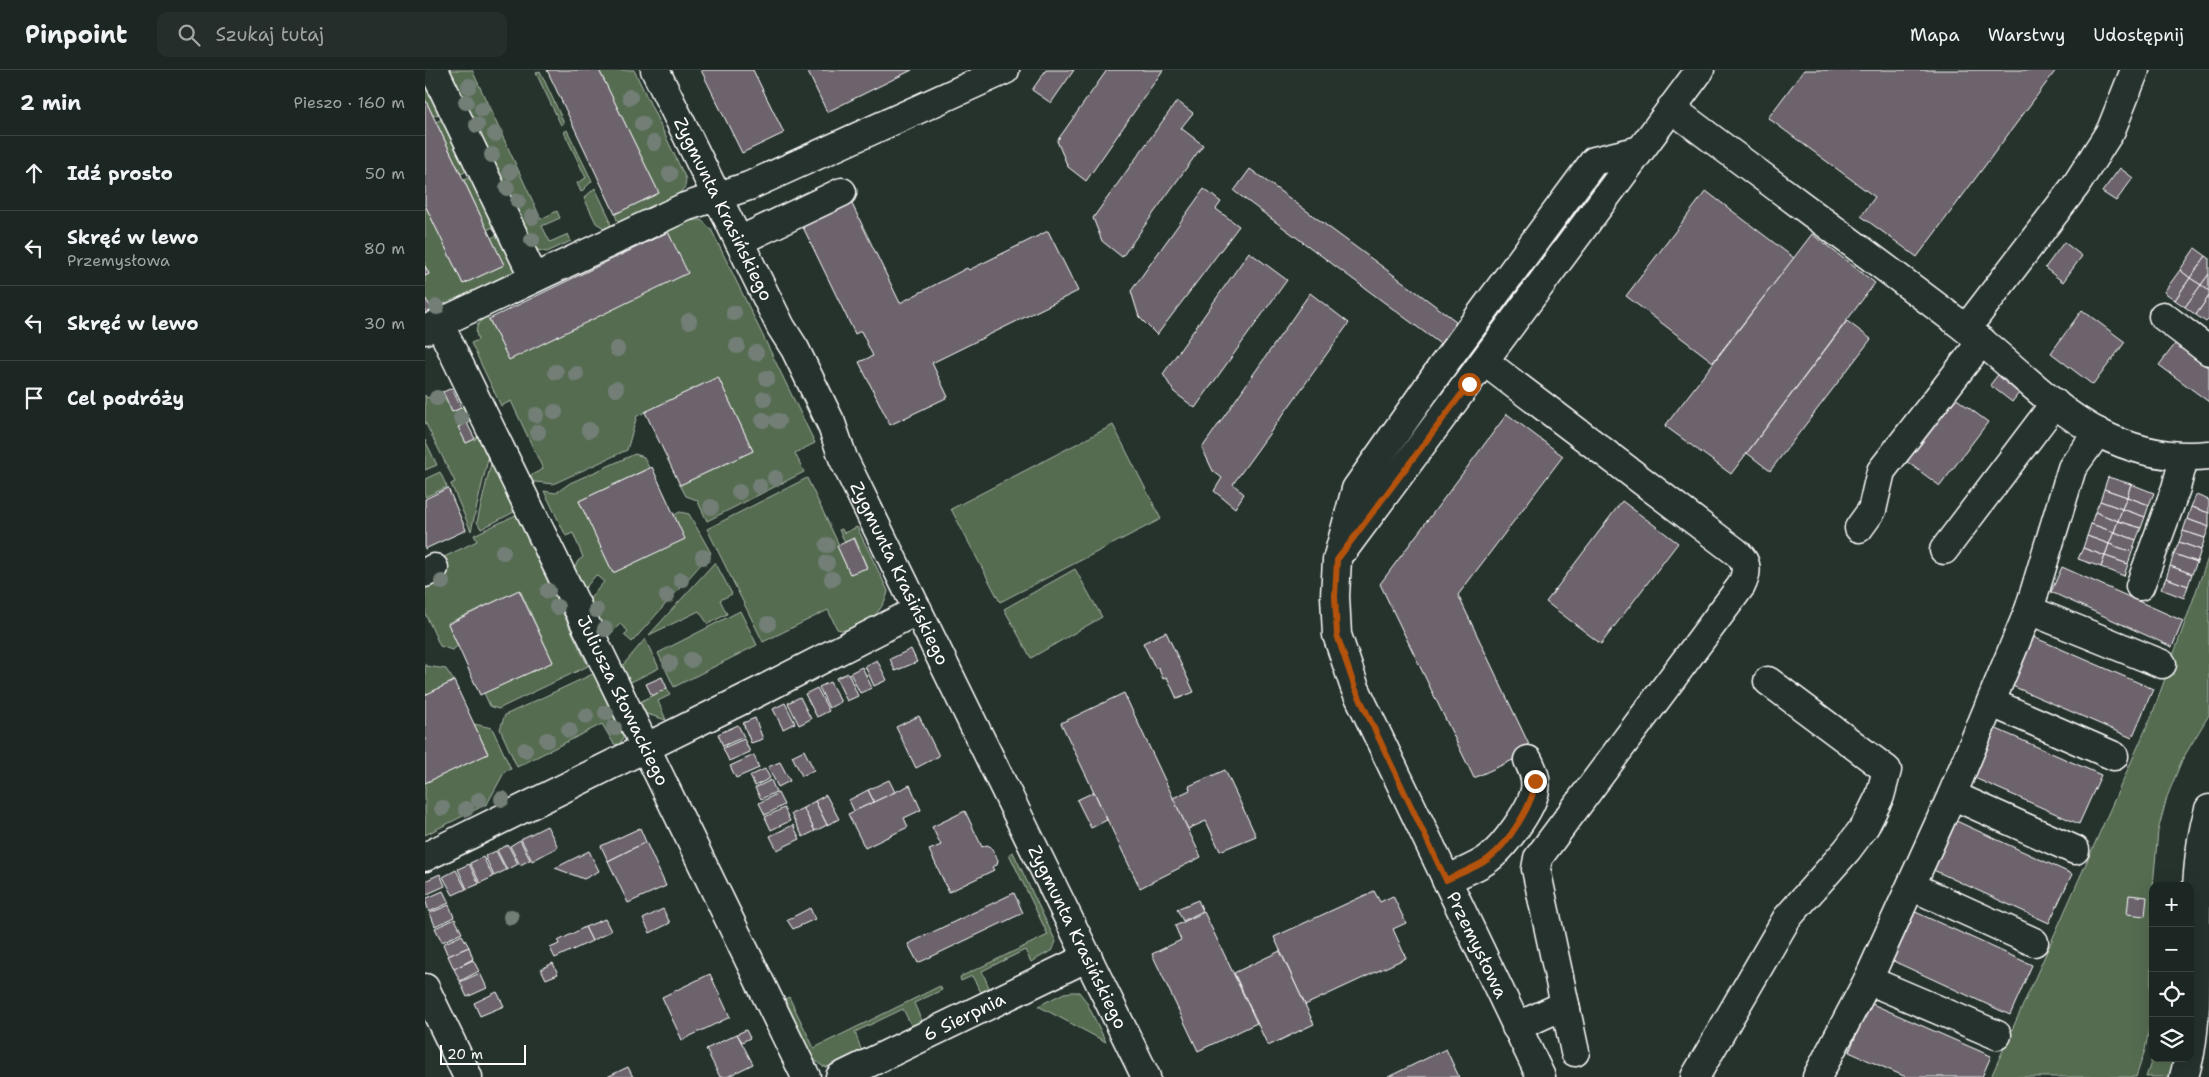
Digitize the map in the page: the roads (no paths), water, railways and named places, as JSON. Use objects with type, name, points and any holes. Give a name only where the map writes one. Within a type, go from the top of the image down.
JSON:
[{"type":"street","points":[[434,70],[534,278]]},
{"type":"street","name":"Zygmunta Krasińskiego","points":[[655,70],[781,327],[799,357],[835,431],[843,458],[1146,1077]]},
{"type":"street","points":[[432,327],[685,207],[749,186],[1005,70]]},
{"type":"street","points":[[1337,560],[1699,70]]},
{"type":"street","points":[[1859,528],[1872,510],[1881,471],[2076,185],[2111,130],[2135,70]]},
{"type":"street","points":[[1671,108],[1974,335],[2055,403],[2098,432],[2139,450],[2197,456],[2176,488],[2140,586]]},
{"type":"street","name":"Przemysłowa","points":[[1541,1077],[1355,688],[1337,635],[1335,596],[1337,560],[1356,489],[1441,368],[1594,161],[1641,150]]},
{"type":"street","points":[[739,241],[842,192]]},
{"type":"street","points":[[2163,316],[2209,351]]},
{"type":"street","name":"Juliusza Słowackiego","points":[[432,327],[646,748],[806,1077]]},
{"type":"street","points":[[1485,362],[1736,552],[1744,559],[1747,568],[1746,577],[1741,586],[1538,858],[1536,869],[1575,1052]]},
{"type":"street","points":[[1944,550],[2055,403]]},
{"type":"street","points":[[1827,1074],[1992,703],[2029,610],[2072,468],[2098,432]]},
{"type":"street","points":[[425,857],[646,748],[918,610]]},
{"type":"street","points":[[2029,610],[2161,664]]},
{"type":"street","points":[[1695,1077],[1787,918],[1847,850],[1865,826],[1880,796],[1887,770],[1768,681]]},
{"type":"street","points":[[1992,703],[2114,756]]},
{"type":"street","points":[[1446,880],[1489,859],[1528,808],[1535,791],[1534,773],[1528,760]]},
{"type":"street","points":[[1952,795],[2075,850]]},
{"type":"street","points":[[2194,1023],[2197,1001],[2199,856],[2209,809]]},
{"type":"street","points":[[1911,886],[2034,942]]},
{"type":"street","name":"6 Sierpnia","points":[[840,1077],[1088,957]]},
{"type":"street","points":[[1868,980],[1997,1035]]},
{"type":"street","points":[[425,988],[468,1077]]},
{"type":"street","points":[[1517,1027],[1565,1005]]},
{"type":"street","points":[[2184,1077],[2188,1062]]}]
